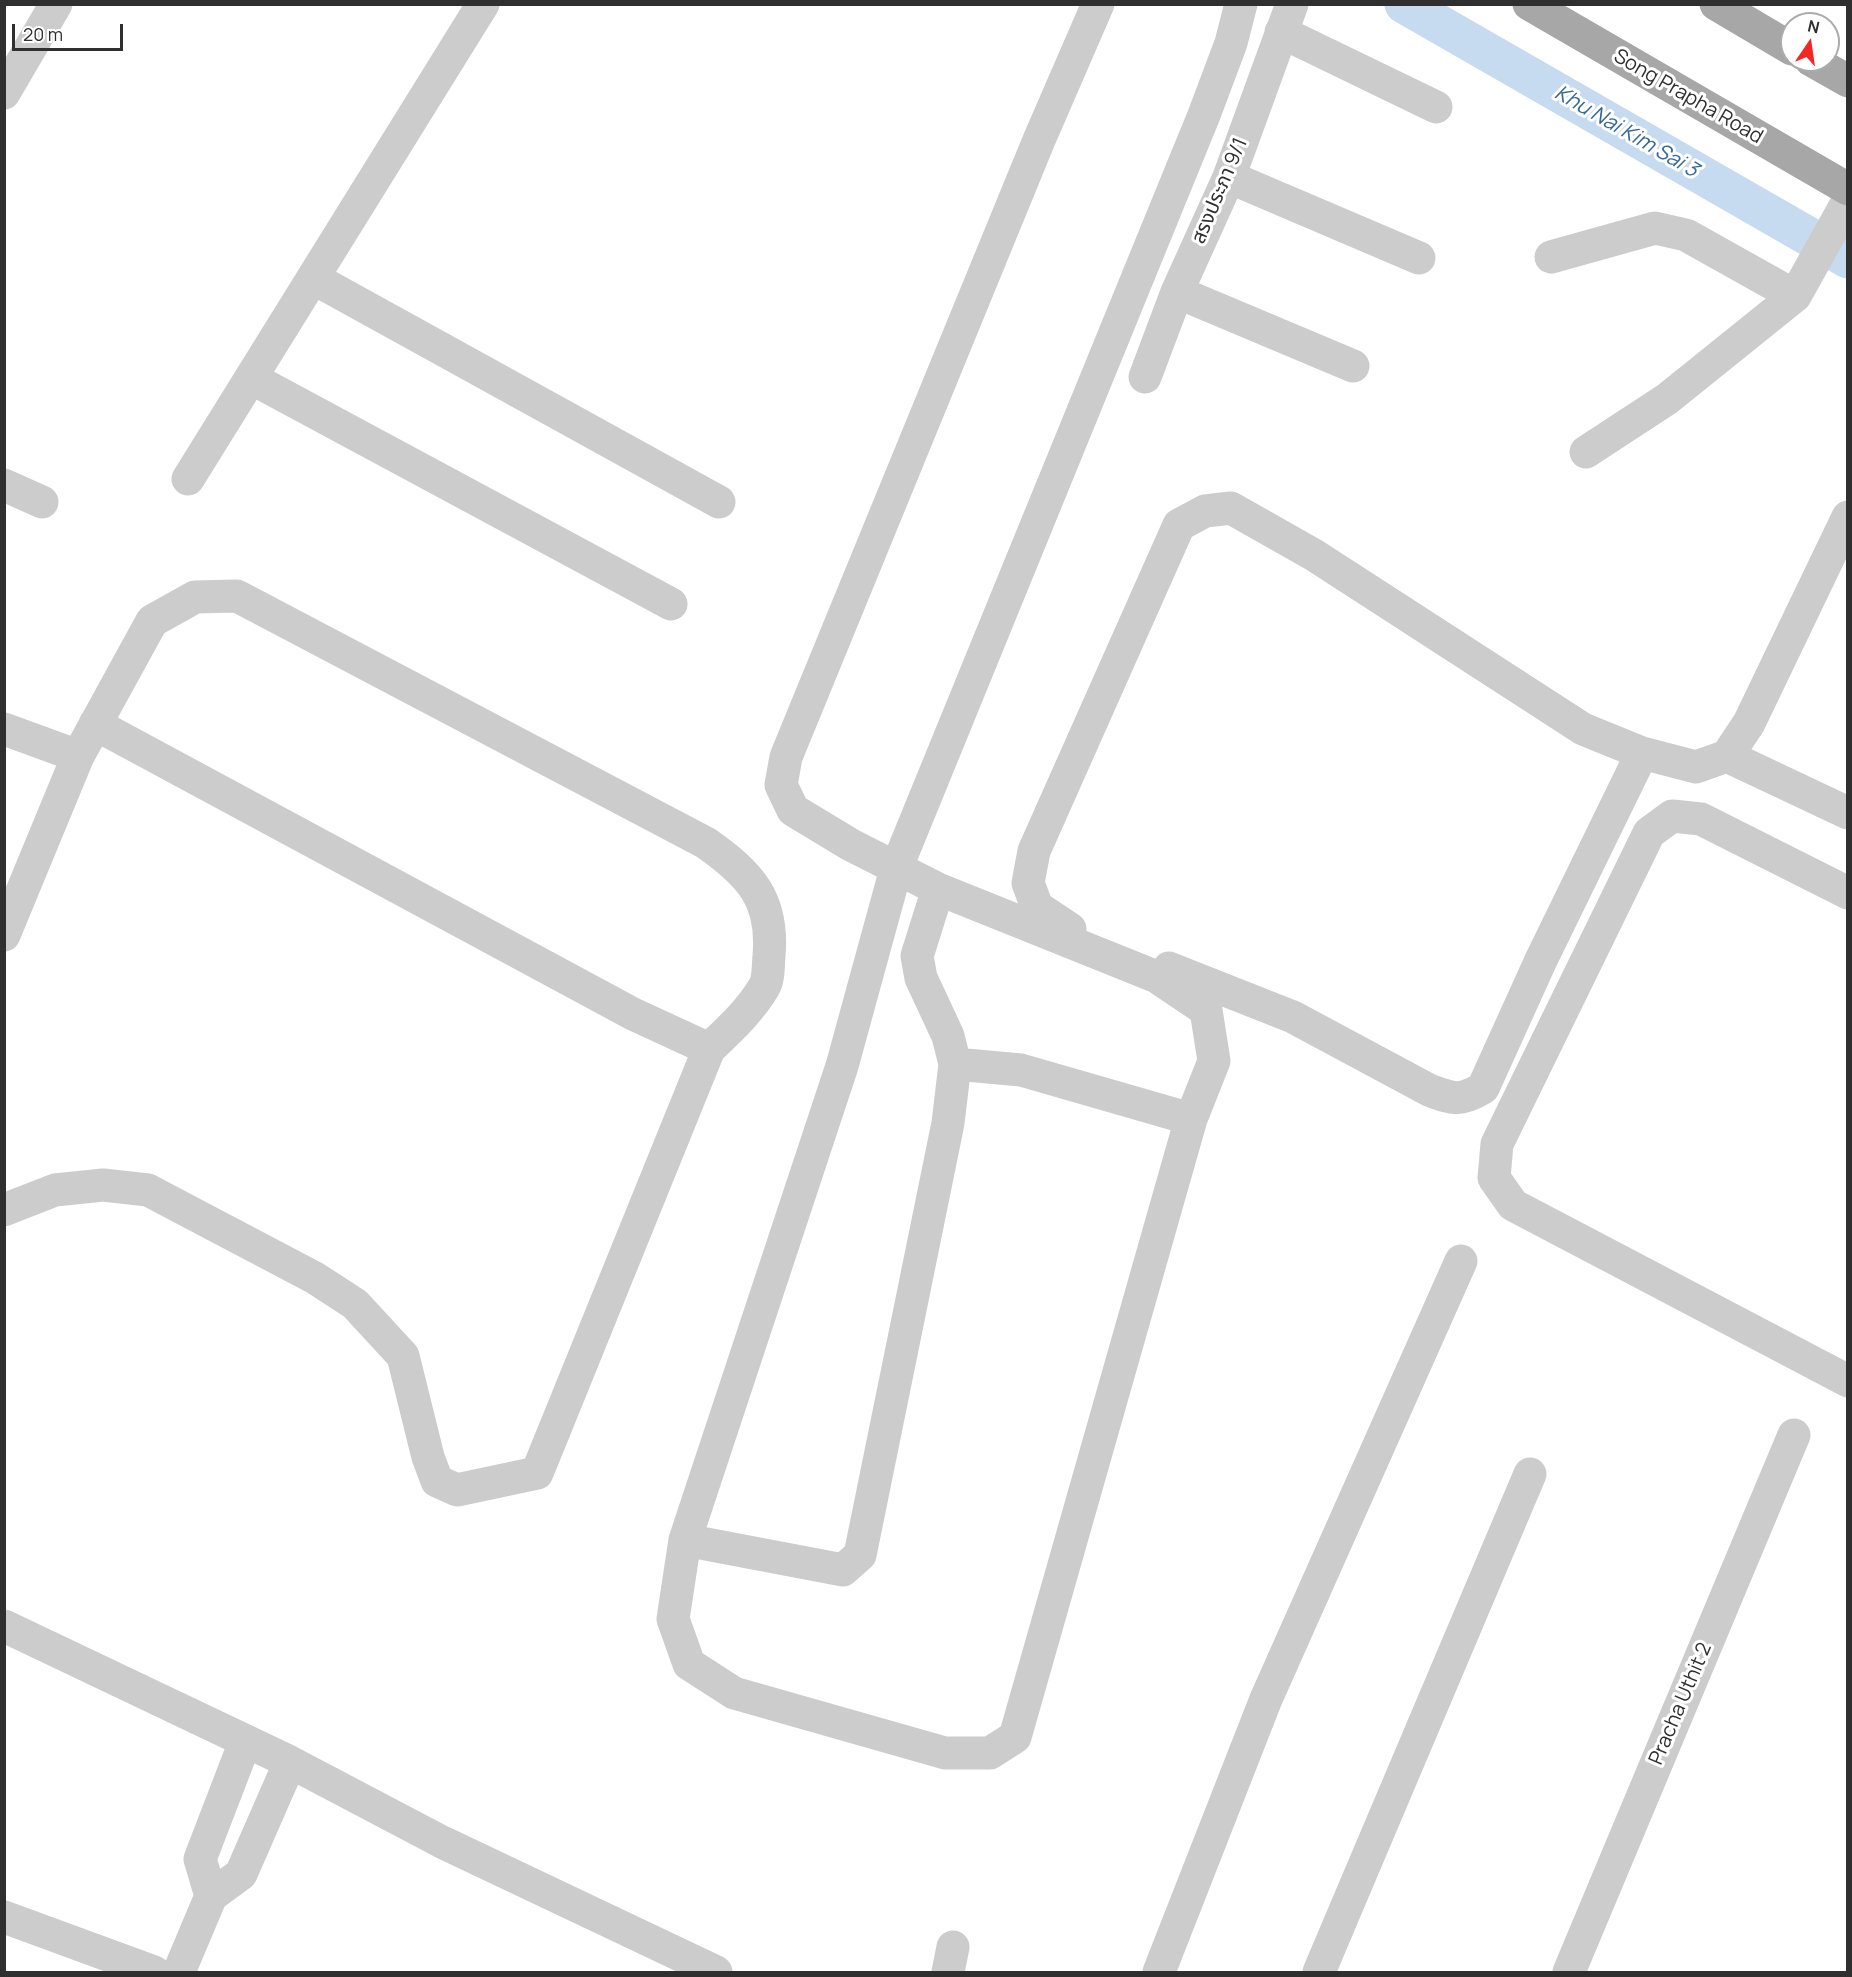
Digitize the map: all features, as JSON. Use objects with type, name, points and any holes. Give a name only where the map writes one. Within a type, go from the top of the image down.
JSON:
[{"type":"main road","name":"Song Prapha Road","points":[[1530,4],[1848,189]]},
{"type":"main road","points":[[1716,4],[1780,42]]},
{"type":"main road","points":[[1832,72],[1848,81]]},
{"type":"street","points":[[4,93],[56,4]]},
{"type":"street","points":[[188,479],[483,4]]},
{"type":"street","points":[[1098,4],[1039,140],[786,757],[781,785],[793,810],[896,869],[938,889],[1157,977],[1206,1010],[1214,1061],[1191,1119],[1015,1737],[990,1753],[945,1754],[734,1693],[689,1664],[673,1619],[685,1540],[842,1066],[896,869],[1204,115],[1231,43],[1241,4]]},
{"type":"street","points":[[1286,18],[1436,107]]},
{"type":"street","name":"สรงประภา 9/1","points":[[1145,377],[1177,292],[1229,177],[1286,18]]},
{"type":"street","points":[[1229,177],[1419,258]]},
{"type":"street","points":[[1586,452],[1667,399],[1801,284],[1848,201]]},
{"type":"street","points":[[1551,257],[1655,228],[1686,235],[1801,284]]},
{"type":"street","points":[[313,278],[719,502]]},
{"type":"street","points":[[1177,292],[1353,366]]},
{"type":"street","points":[[251,378],[671,604]]},
{"type":"street","points":[[4,485],[42,502]]},
{"type":"street","points":[[1642,753],[1541,960],[1483,1088],[1466,1099],[1449,1098],[1429,1090],[1293,1017],[1062,926],[1037,907],[1028,883],[1034,851],[1179,525],[1205,511],[1231,508],[1314,555],[1583,729],[1642,753],[1696,767],[1727,756],[1749,723],[1848,517]]},
{"type":"street","points":[[4,935],[78,756],[152,621],[195,597],[237,596],[706,843],[736,864],[761,894],[771,934],[766,985],[742,1017],[709,1049],[537,1473],[457,1490],[437,1481],[428,1457],[403,1356],[355,1304],[315,1278],[148,1190],[103,1185],[55,1190],[4,1210]]},
{"type":"street","points":[[95,724],[633,1014],[709,1049]]},
{"type":"street","points":[[4,729],[78,756]]},
{"type":"street","points":[[1727,756],[1848,813]]},
{"type":"street","points":[[1848,893],[1701,819],[1672,816],[1649,832],[1497,1143],[1494,1178],[1513,1205],[1848,1381]]},
{"type":"street","points":[[685,1540],[843,1570],[860,1555],[948,1123],[955,1064],[948,1036],[921,978],[917,956],[938,889]]},
{"type":"street","points":[[955,1064],[1021,1070],[1191,1119]]},
{"type":"street","points":[[1159,1972],[1266,1699],[1461,1261]]},
{"type":"street","name":"Pracha Uthit 2","points":[[1569,1972],[1794,1435]]},
{"type":"street","points":[[1319,1972],[1530,1474]]},
{"type":"street","points":[[4,1626],[290,1762],[442,1842],[716,1972]]},
{"type":"street","points":[[211,1896],[200,1859],[245,1742]]},
{"type":"street","points":[[179,1972],[211,1896],[241,1874],[290,1762]]},
{"type":"street","points":[[4,1917],[154,1972]]},
{"type":"waterway","name":"Khu Nai Kim Sai 3","points":[[1404,4],[1848,259]]}]
